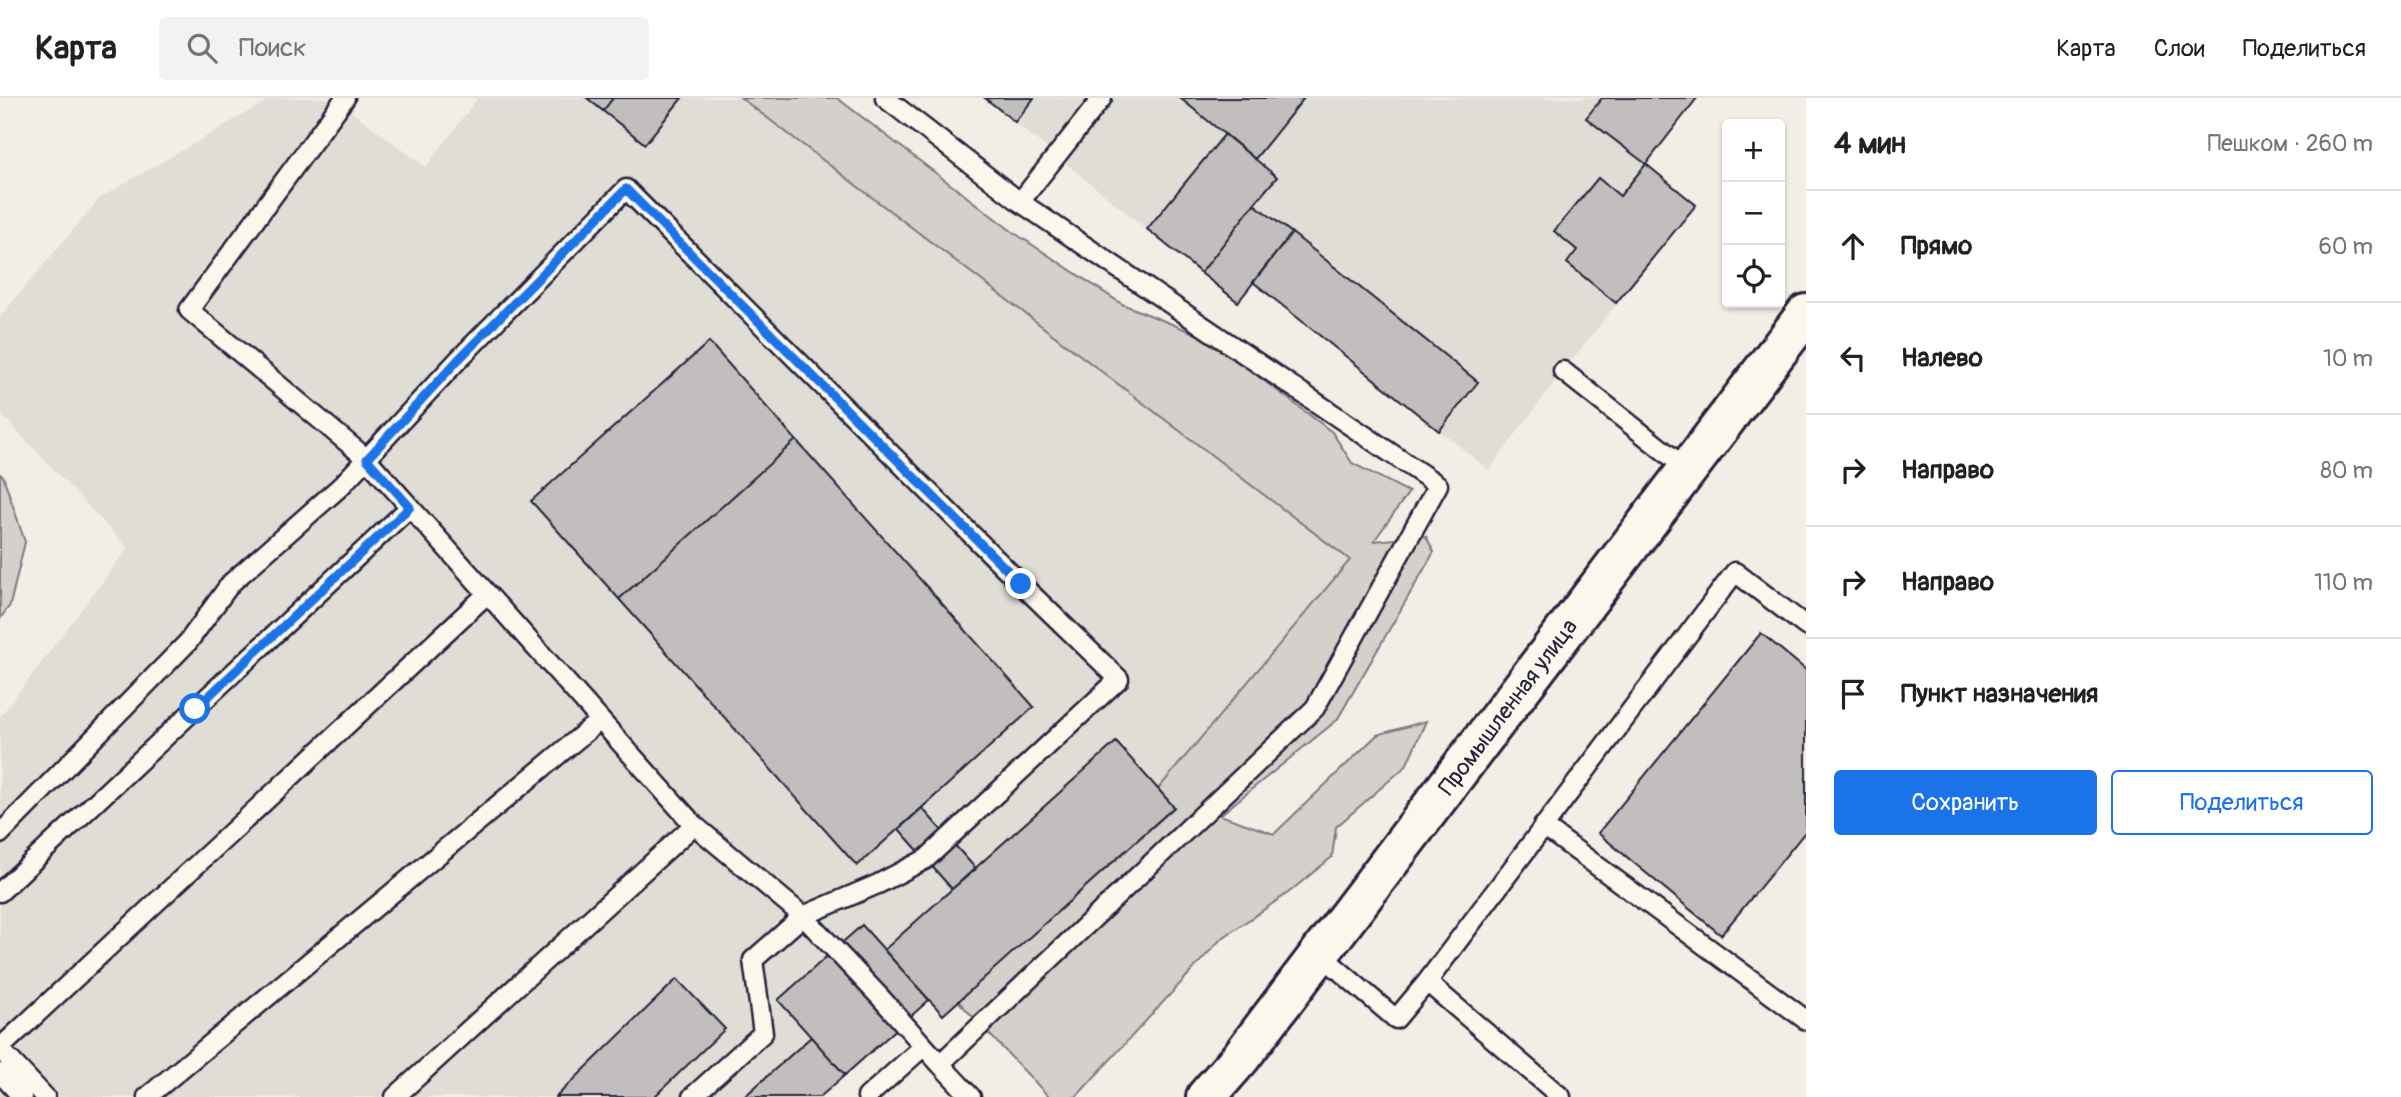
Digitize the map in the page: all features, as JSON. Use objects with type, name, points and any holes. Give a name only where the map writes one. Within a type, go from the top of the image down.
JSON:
[{"type":"street","name":"Промышленная улица","points":[[1206,1097],[1241,1057],[1320,954],[1806,314]]},
{"type":"lane","points":[[345,98],[189,310],[367,459],[694,825],[803,916],[971,1097]]},
{"type":"lane","points":[[885,98],[1020,202],[1438,485],[1315,708],[940,1064]]},
{"type":"lane","points":[[1020,202],[1102,98]]},
{"type":"lane","points":[[0,834],[188,642],[231,583],[341,486],[458,360],[626,189],[1119,679],[926,859],[878,884],[803,916],[753,960],[762,1033],[692,1097]]},
{"type":"lane","points":[[1563,371],[1688,470]]},
{"type":"lane","points":[[0,892],[410,507]]},
{"type":"lane","points":[[1320,954],[1396,1019],[1427,982],[1735,572],[1806,626]]},
{"type":"lane","points":[[45,1097],[0,1049],[488,594]]},
{"type":"lane","points":[[147,1097],[600,720]]},
{"type":"lane","points":[[395,1097],[694,825]]},
{"type":"lane","points":[[1543,826],[1806,1020]]},
{"type":"lane","points":[[1427,982],[1561,1097]]},
{"type":"lane","points":[[867,1097],[925,1046]]},
{"type":"lane","points":[[0,1073],[22,1097]]},
{"type":"shaded area","points":[[272,98],[333,98],[426,167],[478,98],[741,98],[1350,560],[1159,789],[1174,807],[943,1015],[929,1000],[820,1097],[0,1097],[0,717],[128,548],[0,413],[0,317],[100,198]]},
{"type":"shaded area","points":[[741,98],[837,98],[1013,232],[1122,304],[1209,339],[1332,432],[1352,463],[1409,492],[1374,541],[1426,536],[1434,552],[1337,720],[1220,815],[1274,834],[1377,735],[1426,721],[1406,766],[1336,827],[1332,857],[1288,893],[1221,939],[1076,1097],[1049,1097],[958,1001],[1174,808],[1158,789],[1350,560]]},
{"type":"shaded area","points":[[985,98],[1697,98],[1646,164],[1696,205],[1563,371],[1489,470],[1253,282],[1201,273]]},
{"type":"shaded area","points":[[0,474],[3,476],[25,542],[10,605],[0,619]]},
{"type":"building","points":[[587,98],[613,98],[603,111]]},
{"type":"building","points":[[613,98],[682,98],[645,144],[603,111]]},
{"type":"building","points":[[985,98],[1034,98],[1015,122]]},
{"type":"building","points":[[1180,98],[1304,98],[1255,159]]},
{"type":"building","points":[[1602,98],[1697,98],[1646,164],[1586,118]]},
{"type":"building","points":[[1225,134],[1277,177],[1201,273],[1147,229]]},
{"type":"building","points":[[1646,164],[1696,205],[1616,303],[1567,263],[1577,250],[1554,231],[1598,178],[1620,196]]},
{"type":"building","points":[[1254,204],[1292,233],[1238,302],[1201,273]]},
{"type":"building","points":[[1292,233],[1478,382],[1439,431],[1253,282]]},
{"type":"building","points":[[709,342],[796,440],[619,599],[531,501]]},
{"type":"building","points":[[796,440],[1034,707],[857,866],[619,599]]},
{"type":"building","points":[[1761,633],[1806,670],[1806,831],[1721,935],[1598,833]]},
{"type":"building","points":[[1116,742],[1174,807],[943,1015],[884,950]]},
{"type":"building","points":[[922,808],[976,869],[952,889],[899,829]]},
{"type":"building","points":[[862,925],[929,1000],[845,1075],[778,1000]]},
{"type":"building","points":[[677,979],[725,1029],[654,1097],[556,1097]]},
{"type":"building","points":[[811,1037],[845,1075],[820,1097],[744,1097]]},
{"type":"route","points":[[195,709],[410,507],[367,459],[458,360],[626,189],[1021,584]]}]
